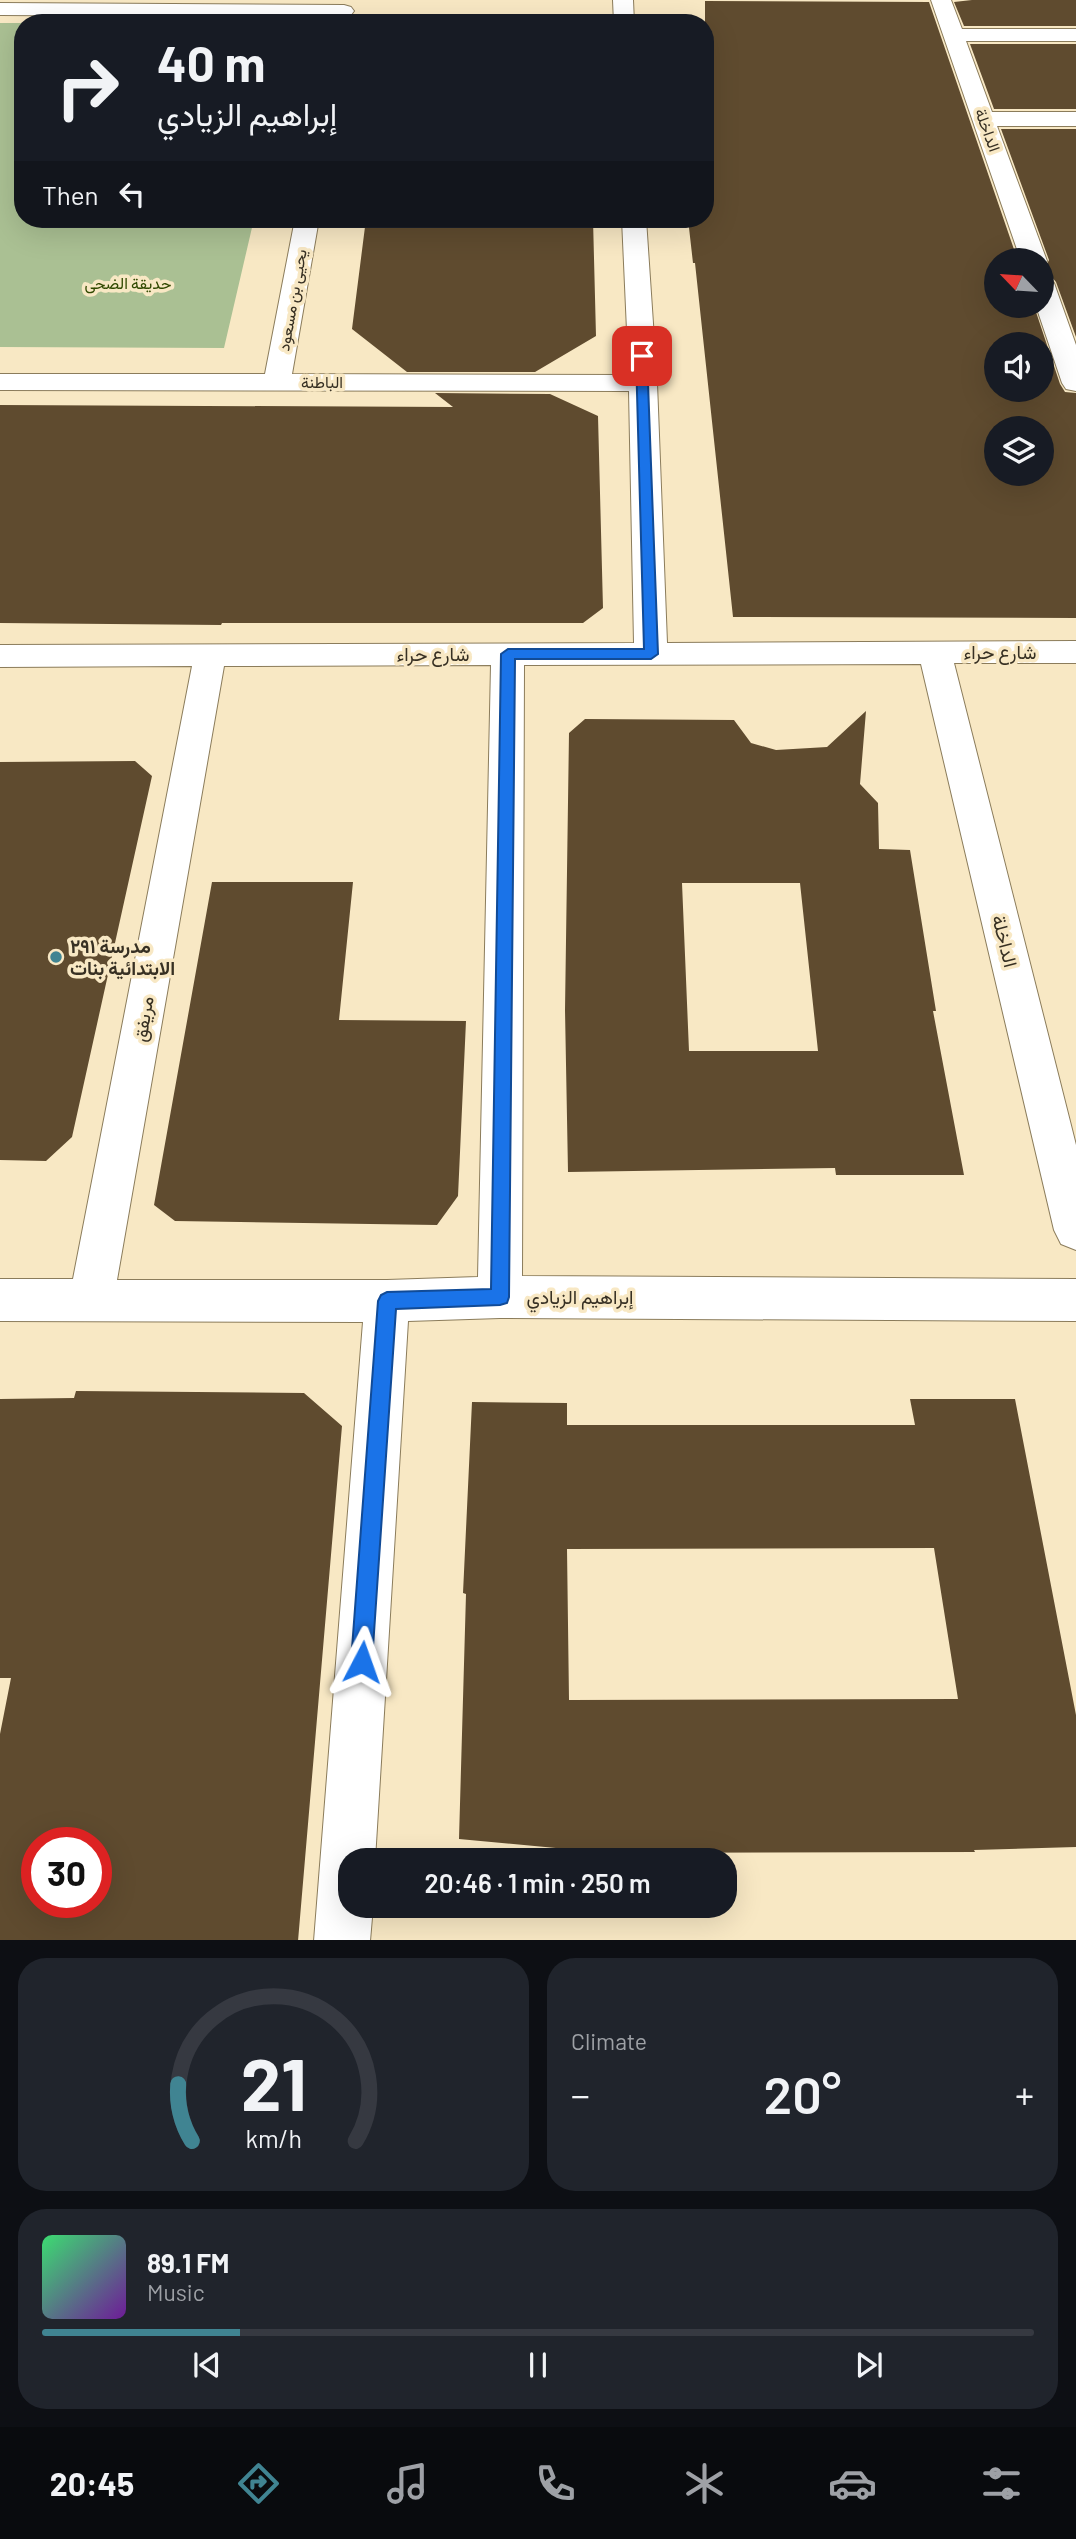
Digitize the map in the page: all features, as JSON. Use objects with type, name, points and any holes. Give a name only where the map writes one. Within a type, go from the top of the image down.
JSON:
[{"type":"street","name":"الداخلة","points":[[941,0],[1029,248]]},
{"type":"street","points":[[0,9],[344,11]]},
{"type":"street","points":[[953,36],[1076,35]]},
{"type":"street","points":[[985,120],[1076,119]]},
{"type":"street","name":"يحيى بن مسعود","points":[[277,382],[305,228]]},
{"type":"street","points":[[634,228],[643,383],[651,654]]},
{"type":"street","points":[[1054,318],[1075,375]]},
{"type":"street","name":"الباطنة","points":[[0,382],[643,383]]},
{"type":"street","name":"شارع حراء","points":[[0,656],[1076,652]]},
{"type":"street","name":"الداخلة","points":[[935,653],[1076,1230]]},
{"type":"street","points":[[500,1297],[508,654]]},
{"type":"street","name":"مريفق","points":[[91,1301],[210,655]]},
{"type":"street","name":"إبراهيم الزيادي","points":[[0,1300],[387,1301],[500,1297],[1076,1300]]},
{"type":"street","points":[[342,1940],[387,1301]]},
{"type":"green space","name":"حديقة الضحى","points":[[0,23],[14,23],[14,228],[252,228],[224,348],[0,347]]},
{"type":"building","points":[[1076,0],[1076,26],[964,26],[954,2]]},
{"type":"building","points":[[705,1],[929,2],[1014,248],[984,248],[984,318],[1038,318],[1043,332],[984,332],[984,402],[1054,402],[1054,366],[1065,392],[1076,393],[1076,618],[733,617],[689,228],[714,228],[714,14],[705,14]]},
{"type":"building","points":[[970,44],[1076,44],[1076,109],[994,109]]},
{"type":"building","points":[[1001,129],[1076,129],[1076,337],[1054,280],[1054,248],[1045,248]]},
{"type":"building","points":[[365,228],[593,228],[596,336],[535,372],[407,372],[352,329]]},
{"type":"building","points":[[435,393],[550,394],[598,416],[603,608],[583,623],[0,623],[0,405],[453,407]]},
{"type":"building","points":[[866,711],[860,784],[878,803],[879,849],[910,850],[936,1011],[933,1011],[964,1175],[836,1175],[835,1168],[568,1172],[565,1010],[569,733],[585,719],[734,720],[751,743],[776,750],[827,747]],"holes":[[[682,883],[800,883],[818,1051],[689,1051]]]},
{"type":"building","name":"مدرسة ٢٩١ الابتدائية بنات","points":[[135,761],[152,776],[72,1137],[46,1161],[0,1160],[0,762]]},
{"type":"building","points":[[212,882],[353,882],[339,1020],[466,1021],[458,1196],[437,1225],[175,1221],[154,1205]]},
{"type":"building","points":[[76,1391],[304,1393],[342,1426],[298,1940],[0,1940],[0,1734],[11,1678],[0,1678],[0,1399],[74,1398]]},
{"type":"building","points":[[910,1399],[1015,1399],[1076,1715],[1076,1847],[974,1850],[975,1852],[737,1853],[737,1848],[556,1848],[459,1839],[466,1594],[463,1593],[472,1402],[567,1403],[567,1425],[915,1425]],"holes":[[[934,1548],[958,1699],[569,1700],[567,1549]]]},
{"type":"place","name":"مدرسة ٢٩١ الابتدائية بنات","points":[[56,957]]},
{"type":"route","points":[[362,1662],[387,1301],[500,1297],[508,654],[651,654],[642,356]]}]
